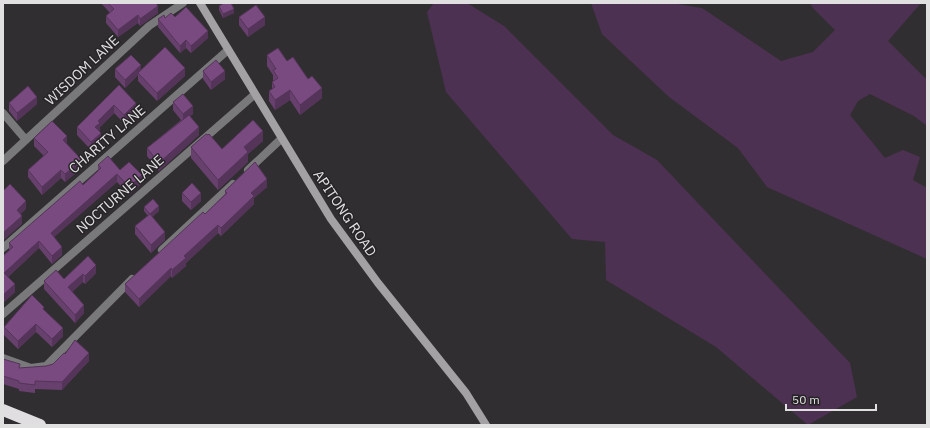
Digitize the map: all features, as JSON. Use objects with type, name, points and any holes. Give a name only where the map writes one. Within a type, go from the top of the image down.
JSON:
[{"type":"highway","points":[[3,410],[40,425]]},
{"type":"street","name":"WISDOM LANE","points":[[3,161],[149,26],[183,3]]},
{"type":"street","name":"APITONG ROAD","points":[[200,3],[254,95],[331,219],[378,284],[466,393],[486,425]]},
{"type":"street","name":"CHARITY LANE","points":[[3,248],[228,50]]},
{"type":"street","name":"NOCTURNE LANE","points":[[3,314],[254,95]]},
{"type":"street","points":[[3,112],[26,140]]},
{"type":"street","points":[[153,259],[281,139]]},
{"type":"street","points":[[3,358],[31,368],[46,366],[136,275]]},
{"type":"shaded area","points":[[434,3],[467,3],[504,26],[613,135],[657,160],[850,363],[857,397],[808,425],[716,347],[606,280],[605,242],[572,239],[446,92],[427,12]]},
{"type":"shaded area","points":[[591,3],[671,3],[702,8],[781,61],[813,52],[835,30],[810,3],[921,3],[888,41],[927,80],[927,126],[914,116],[870,94],[858,101],[850,115],[885,158],[903,150],[920,157],[913,180],[927,188],[927,259],[767,187],[738,148],[669,97],[602,34]]},
{"type":"building","points":[[108,3],[156,3],[158,6],[140,19],[138,15],[118,30],[106,16],[114,9]]},
{"type":"building","points":[[224,3],[231,3],[234,9],[223,14],[219,6]]},
{"type":"building","points":[[256,5],[265,17],[248,29],[239,17]]},
{"type":"building","points":[[186,7],[208,31],[191,46],[186,40],[180,46],[158,19],[164,15],[165,18],[171,13],[175,17]]},
{"type":"building","points":[[165,47],[185,68],[157,93],[138,73]]},
{"type":"building","points":[[278,48],[287,61],[293,57],[308,79],[312,76],[322,88],[300,105],[290,90],[275,100],[269,91],[275,87],[272,82],[278,78],[273,70],[276,69],[267,55]]},
{"type":"building","points":[[131,55],[141,65],[125,80],[115,69]]},
{"type":"building","points":[[216,60],[225,71],[211,82],[203,71]]},
{"type":"building","points":[[119,85],[136,103],[124,115],[114,105],[98,121],[100,123],[95,127],[101,133],[91,142],[77,127]]},
{"type":"building","points":[[28,86],[37,97],[17,113],[9,103]]},
{"type":"building","points":[[183,94],[193,106],[183,114],[173,102]]},
{"type":"building","points":[[189,115],[199,127],[159,163],[147,148]]},
{"type":"building","points":[[253,120],[263,131],[244,147],[248,152],[218,180],[191,147],[206,134],[209,134],[222,149]]},
{"type":"building","points":[[52,121],[67,136],[63,140],[82,160],[65,174],[61,170],[42,187],[28,170],[48,152],[34,138]]},
{"type":"building","points":[[108,156],[120,170],[129,162],[142,175],[129,187],[117,174],[51,233],[62,247],[52,256],[39,241],[4,273],[15,284],[3,295],[3,256],[13,247],[9,243],[80,181],[83,185],[101,168],[98,165]]},
{"type":"building","points":[[255,162],[267,179],[251,193],[254,196],[221,228],[218,225],[184,256],[186,258],[172,270],[171,268],[139,299],[125,284],[203,212],[205,214],[227,193],[225,191]]},
{"type":"building","points":[[192,183],[201,193],[191,202],[182,193]]},
{"type":"building","points":[[10,184],[26,201],[17,210],[22,216],[3,233],[3,191]]},
{"type":"building","points":[[153,199],[159,206],[150,214],[144,207]]},
{"type":"building","points":[[150,214],[165,232],[151,245],[135,226]]},
{"type":"building","points":[[88,256],[96,265],[85,276],[83,274],[68,287],[84,305],[75,315],[44,281],[56,270],[64,279]]},
{"type":"building","points":[[32,295],[44,307],[43,309],[63,328],[52,339],[36,324],[18,341],[4,327]]},
{"type":"building","points":[[75,340],[89,353],[62,382],[35,381],[35,385],[19,383],[19,381],[3,376],[3,359],[20,364],[19,368],[46,366],[53,364],[64,353],[65,354]]}]
